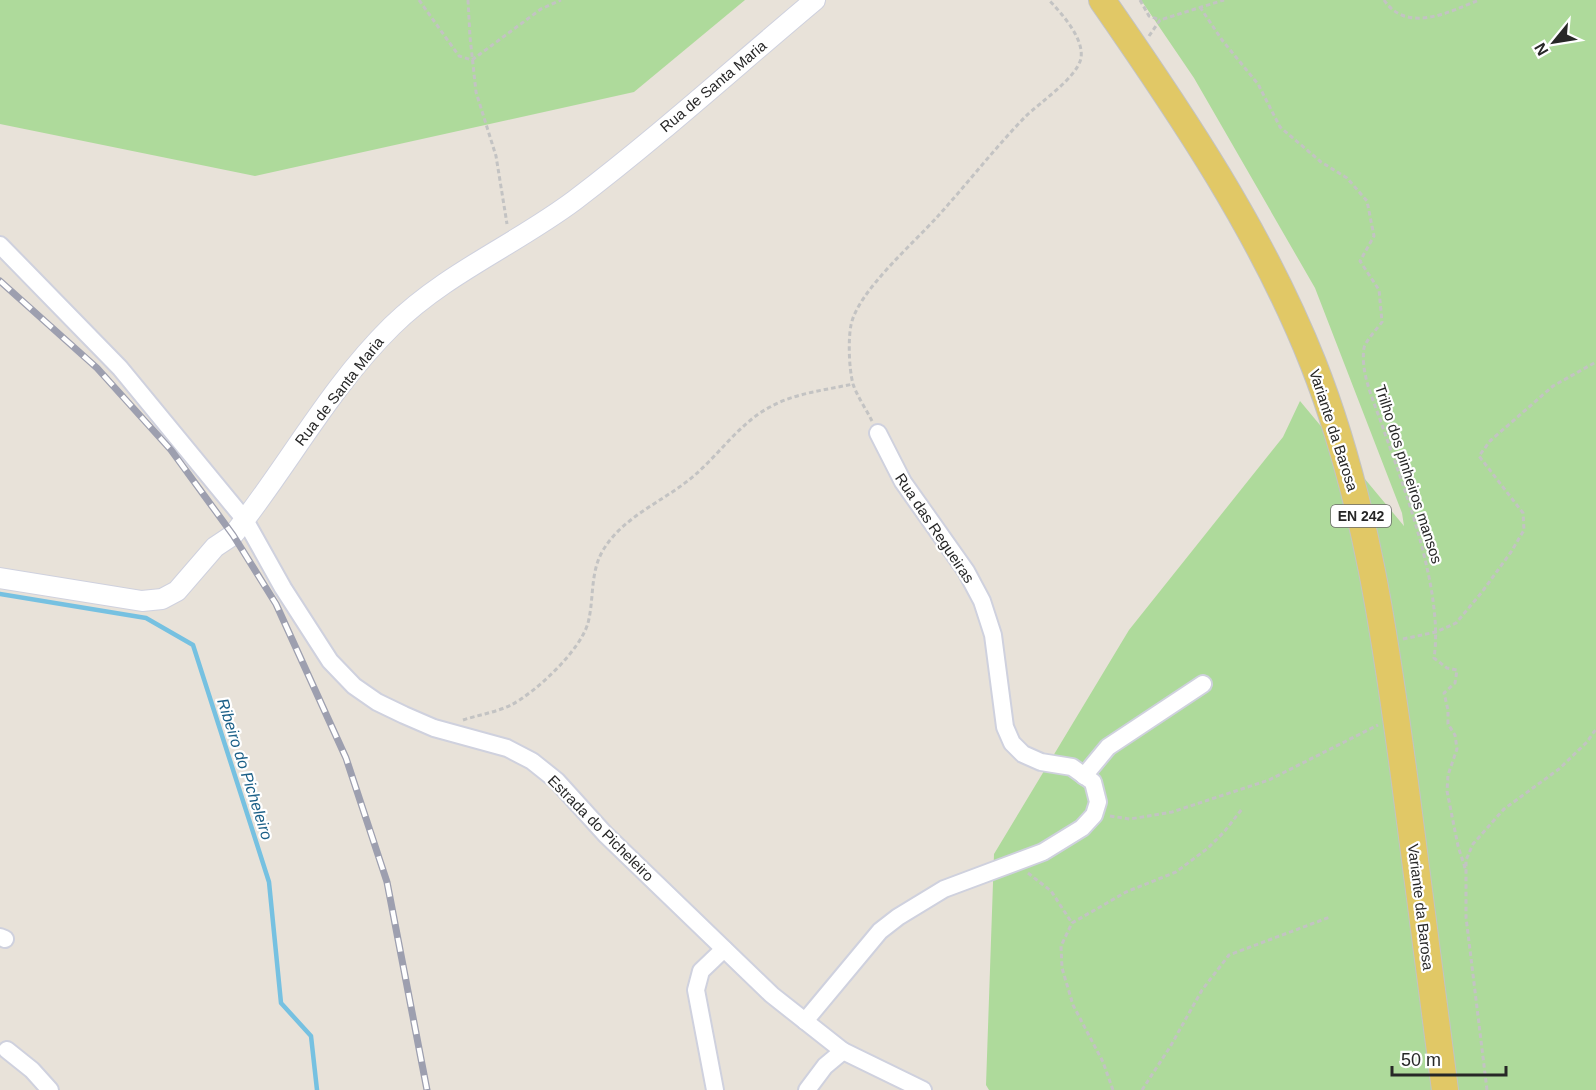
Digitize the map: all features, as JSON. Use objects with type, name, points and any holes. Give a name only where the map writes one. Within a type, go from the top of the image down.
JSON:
[{"type":"main road","name":"Variante da Barosa","points":[[1102,0],[1215,169],[1275,281],[1313,363],[1349,472],[1363,525],[1380,610],[1445,1090]]},
{"type":"street","name":"Rua de Santa Maria","points":[[0,578],[142,601],[162,599],[177,591],[207,555],[233,535],[337,389],[393,325],[441,285],[574,201],[815,0]]},
{"type":"street","name":"Estrada do Picheleiro","points":[[0,245],[120,368],[245,520],[283,588],[330,661],[354,686],[376,702],[434,728],[507,748],[532,761],[557,781],[605,834],[772,995],[843,1051],[923,1090]]},
{"type":"street","name":"Rua das Regueiras","points":[[878,433],[903,482],[966,571],[982,601],[993,635],[1005,728],[1012,743],[1023,754],[1041,762],[1072,767],[1084,776]]},
{"type":"street","points":[[804,1021],[880,931],[898,917],[944,889],[1043,852],[1082,828],[1094,815],[1098,802],[1093,782],[1084,776],[1108,747],[1203,684]]},
{"type":"street","points":[[715,1090],[696,990],[701,971],[724,949]]},
{"type":"street","points":[[7,1050],[32,1070],[50,1090]]},
{"type":"street","points":[[807,1090],[825,1066],[843,1051]]},
{"type":"path","points":[[419,0],[459,56],[472,60]]},
{"type":"path","points":[[468,0],[476,92],[496,156],[510,243]]},
{"type":"path","points":[[472,60],[541,9],[561,0]]},
{"type":"path","points":[[878,433],[853,384],[849,341],[851,324],[858,307],[884,273],[937,218],[1026,116],[1067,80],[1081,59],[1079,40],[1059,10],[1049,0]]},
{"type":"path","points":[[1140,0],[1149,16],[1160,20],[1224,0]]},
{"type":"path","points":[[1384,0],[1389,7],[1408,19],[1441,15],[1479,0]]},
{"type":"path","name":"Trilho dos pinheiros mansos","points":[[1200,8],[1221,40],[1258,84],[1280,127],[1321,162],[1347,178],[1367,201],[1374,236],[1360,261],[1378,290],[1382,322],[1364,347],[1366,378],[1430,578],[1436,632]]},
{"type":"path","points":[[1148,37],[1160,20]]},
{"type":"path","points":[[1396,641],[1436,632],[1456,623],[1511,552],[1524,530],[1523,513],[1479,456],[1490,441],[1553,386],[1596,362]]},
{"type":"path","points":[[434,728],[509,706],[536,689],[579,640],[588,624],[595,571],[601,554],[613,536],[650,506],[694,476],[753,419],[769,407],[789,398],[853,384]]},
{"type":"path","points":[[1436,632],[1434,658],[1447,668],[1457,670],[1455,683],[1444,693],[1448,723],[1455,735],[1456,749],[1448,775],[1447,791],[1458,846],[1466,871]]},
{"type":"path","points":[[1094,815],[1130,819],[1172,812],[1269,780],[1396,716]]},
{"type":"path","points":[[1487,1090],[1466,917],[1466,860],[1473,844],[1504,808],[1559,769],[1587,742],[1596,729]]},
{"type":"path","points":[[1113,1090],[1103,1062],[1073,1005],[1062,968],[1061,946],[1072,923],[1126,892],[1176,872],[1208,848],[1242,809]]},
{"type":"path","points":[[1009,864],[1032,876],[1051,891],[1072,923]]},
{"type":"path","points":[[1142,1090],[1170,1047],[1202,990],[1229,955],[1330,917]]},
{"type":"green space","points":[[0,0],[745,0],[634,92],[255,176],[0,124]]},
{"type":"green space","points":[[1141,0],[1596,0],[1596,1090],[989,1090],[986,1085],[994,854],[1129,630],[1283,437],[1300,401],[1404,526],[1402,513],[1315,288],[1194,78]]},
{"type":"waterway","name":"Ribeiro do Picheleiro","points":[[0,594],[146,618],[193,645],[269,882],[281,1003],[311,1036],[317,1090]]},
{"type":"railway","points":[[0,281],[97,368],[171,450],[233,535],[276,604],[346,758],[387,882],[427,1090]]}]
